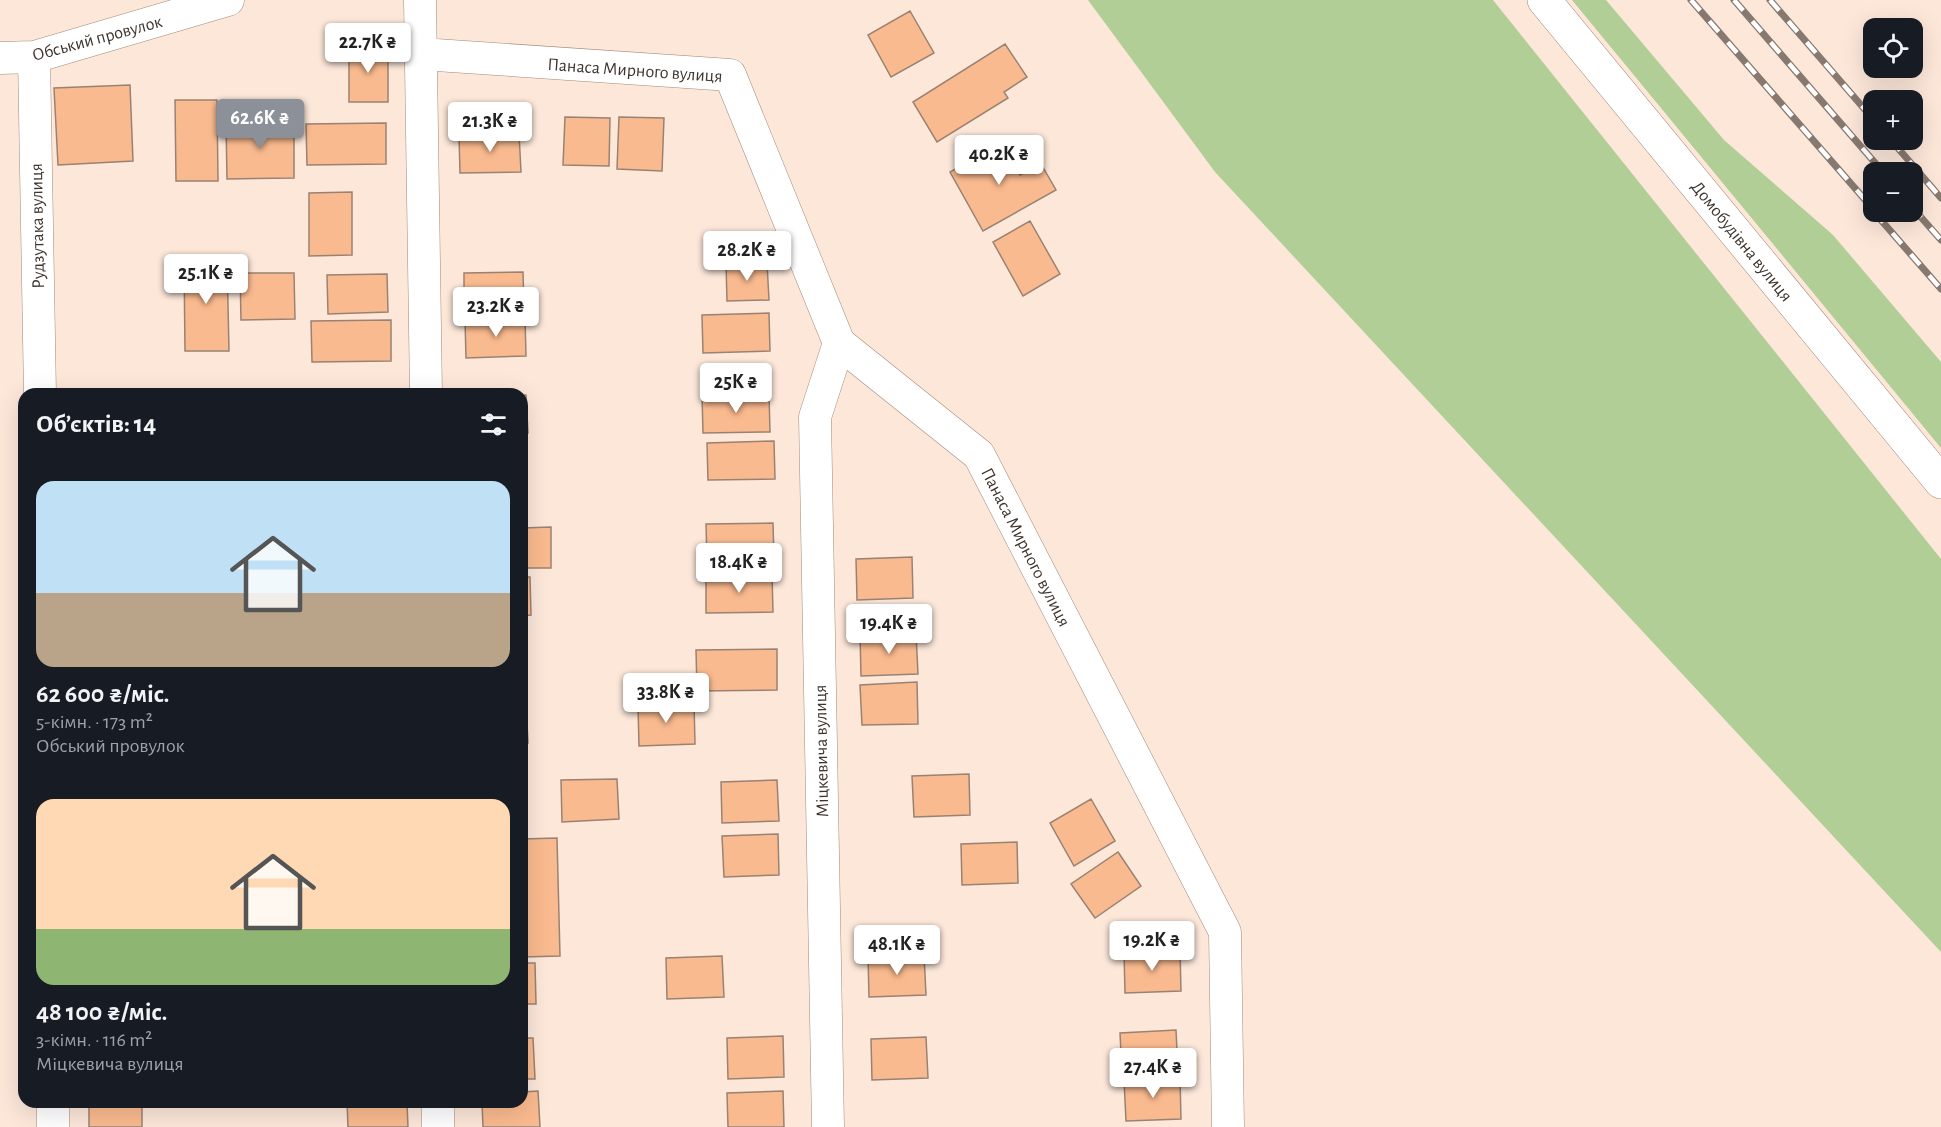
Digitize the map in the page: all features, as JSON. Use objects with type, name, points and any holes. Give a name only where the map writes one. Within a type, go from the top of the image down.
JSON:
[{"type":"street","name":"Обський провулок","points":[[0,58],[34,57],[228,0]]},
{"type":"street","points":[[420,0],[426,388]]},
{"type":"street","name":"Домобудівна вулиця","points":[[1544,0],[1941,482]]},
{"type":"street","name":"Панаса Мирного вулиця","points":[[421,54],[730,75],[839,343],[979,455],[1225,932],[1228,1127]]},
{"type":"street","name":"Рудзутака вулиця","points":[[34,57],[40,388]]},
{"type":"street","name":"Міцкевича вулиця","points":[[828,1127],[815,417],[839,343]]},
{"type":"street","points":[[52,1108],[53,1127]]},
{"type":"street","points":[[438,1108],[438,1127]]},
{"type":"green space","points":[[1088,0],[1493,0],[1941,559],[1941,952],[1215,172]]},
{"type":"green space","points":[[1572,0],[1606,0],[1724,140],[1833,235],[1941,362],[1941,448]]},
{"type":"building","points":[[910,11],[934,53],[891,77],[868,35]]},
{"type":"building","points":[[1005,44],[1027,77],[1004,92],[1008,98],[937,142],[913,102]]},
{"type":"building","points":[[349,45],[388,45],[388,102],[349,102]]},
{"type":"building","points":[[130,85],[133,161],[58,165],[54,88]]},
{"type":"building","points":[[175,100],[217,100],[218,181],[176,181]]},
{"type":"building","points":[[565,117],[610,118],[609,166],[563,165]]},
{"type":"building","points":[[619,117],[664,118],[662,171],[617,169]]},
{"type":"building","points":[[294,122],[294,178],[227,179],[226,123]]},
{"type":"building","points":[[386,123],[386,164],[307,165],[306,124]]},
{"type":"building","points":[[519,133],[521,172],[460,173],[459,135]]},
{"type":"building","points":[[1002,142],[1020,175],[1041,164],[1056,190],[983,231],[950,172]]},
{"type":"building","points":[[352,192],[352,255],[309,256],[309,193]]},
{"type":"building","points":[[1030,221],[1060,274],[1023,296],[993,242]]},
{"type":"building","points":[[227,259],[229,351],[185,351],[184,260]]},
{"type":"building","points":[[767,263],[769,300],[727,301],[726,264]]},
{"type":"building","points":[[523,272],[524,310],[464,312],[464,273]]},
{"type":"building","points":[[240,273],[294,273],[295,319],[241,320]]},
{"type":"building","points":[[387,274],[388,312],[328,314],[327,275]]},
{"type":"building","points":[[769,313],[770,351],[703,353],[702,315]]},
{"type":"building","points":[[525,318],[526,356],[466,358],[465,320]]},
{"type":"building","points":[[391,320],[391,361],[312,362],[311,321]]},
{"type":"building","points":[[769,394],[770,432],[703,433],[702,395]]},
{"type":"building","points":[[774,441],[775,479],[708,480],[707,443]]},
{"type":"building","points":[[773,523],[774,561],[707,562],[706,524]]},
{"type":"building","points":[[551,527],[551,568],[528,568],[528,528]]},
{"type":"building","points":[[912,557],[913,598],[857,600],[856,559]]},
{"type":"building","points":[[772,574],[773,612],[706,613],[706,575]]},
{"type":"building","points":[[528,577],[530,577],[531,615],[528,615]]},
{"type":"building","points":[[916,633],[918,674],[861,676],[860,635]]},
{"type":"building","points":[[777,649],[777,690],[697,691],[696,650]]},
{"type":"building","points":[[917,682],[918,724],[862,725],[860,685]]},
{"type":"building","points":[[694,703],[695,744],[639,746],[638,705]]},
{"type":"building","points":[[969,774],[970,815],[914,817],[912,776]]},
{"type":"building","points":[[617,779],[619,819],[562,822],[561,780]]},
{"type":"building","points":[[777,780],[779,821],[722,823],[721,782]]},
{"type":"building","points":[[1091,799],[1115,841],[1074,866],[1050,823]]},
{"type":"building","points":[[778,834],[779,875],[724,877],[722,836]]},
{"type":"building","points":[[557,838],[560,956],[528,957],[528,839]]},
{"type":"building","points":[[1017,842],[1018,883],[962,885],[961,844]]},
{"type":"building","points":[[1118,852],[1141,886],[1095,918],[1071,884]]},
{"type":"building","points":[[1180,950],[1181,991],[1125,993],[1124,952]]},
{"type":"building","points":[[924,954],[926,995],[869,997],[868,956]]},
{"type":"building","points":[[722,956],[724,997],[667,999],[666,958]]},
{"type":"building","points":[[528,963],[535,963],[536,1004],[528,1004]]},
{"type":"building","points":[[1176,1030],[1178,1071],[1122,1073],[1120,1033]]},
{"type":"building","points":[[783,1036],[784,1077],[728,1079],[727,1038]]},
{"type":"building","points":[[926,1037],[928,1078],[872,1080],[871,1039]]},
{"type":"building","points":[[528,1038],[533,1038],[535,1079],[528,1079]]},
{"type":"building","points":[[1180,1078],[1181,1119],[1126,1121],[1124,1080]]},
{"type":"building","points":[[538,1091],[540,1127],[483,1127],[482,1108],[528,1108],[528,1092]]},
{"type":"building","points":[[783,1091],[784,1127],[728,1127],[727,1093]]},
{"type":"building","points":[[89,1108],[142,1108],[142,1127],[89,1127]]},
{"type":"building","points":[[347,1108],[407,1108],[408,1127],[348,1127]]},
{"type":"railway","points":[[1691,0],[1863,197]]},
{"type":"railway","points":[[1734,0],[1874,162]]},
{"type":"railway","points":[[1770,0],[1863,107]]},
{"type":"railway","points":[[1900,150],[1941,198]]},
{"type":"railway","points":[[1923,220],[1941,240]]},
{"type":"railway","points":[[1883,222],[1941,289]]}]
